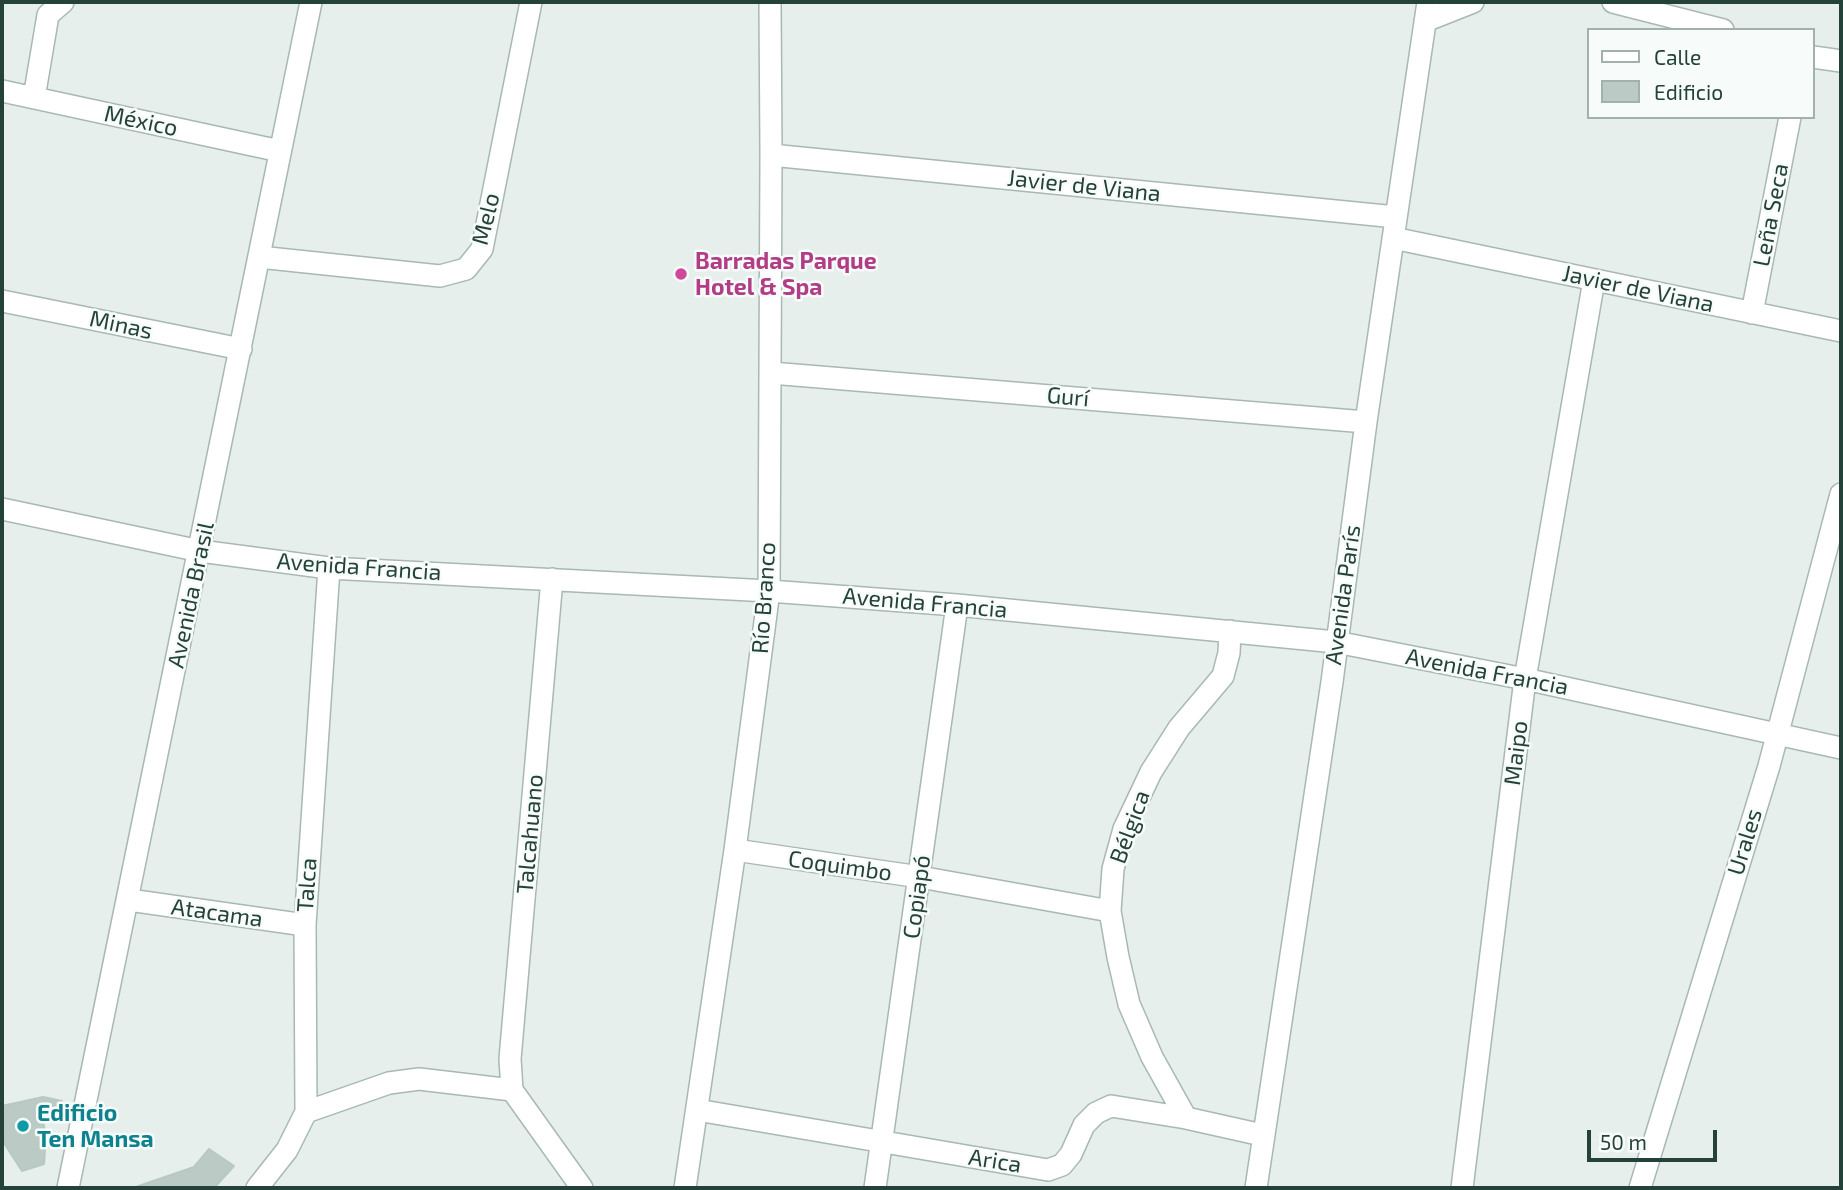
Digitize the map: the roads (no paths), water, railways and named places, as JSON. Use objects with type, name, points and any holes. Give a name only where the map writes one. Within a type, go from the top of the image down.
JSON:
[{"type":"street","points":[[34,98],[48,15],[63,2]]},
{"type":"street","name":"Avenida Brasil","points":[[67,1187],[129,900],[310,2]]},
{"type":"street","name":"Melo","points":[[259,257],[440,276],[466,269],[482,249],[531,2]]},
{"type":"street","name":"Río Branco","points":[[685,1188],[735,850],[769,592],[770,2]]},
{"type":"street","points":[[1426,12],[1474,2]]},
{"type":"street","points":[[1613,2],[1715,28]]},
{"type":"street","name":"Avenida París","points":[[1256,1188],[1426,12]]},
{"type":"street","points":[[1815,57],[1841,61]]},
{"type":"street","name":"México","points":[[2,91],[280,151]]},
{"type":"street","name":"Leña Seca","points":[[1752,313],[1790,119]]},
{"type":"street","name":"Javier de Viana","points":[[771,155],[1396,217]]},
{"type":"street","name":"Javier de Viana","points":[[1393,238],[1841,331]]},
{"type":"street","name":"Maipo","points":[[1462,1188],[1525,679],[1594,280]]},
{"type":"street","name":"Minas","points":[[2,301],[240,349]]},
{"type":"street","name":"Gurí","points":[[771,373],[1366,422]]},
{"type":"street","name":"Urales","points":[[1640,1188],[1777,733],[1841,494]]},
{"type":"street","name":"Avenida Francia","points":[[3,515],[200,551],[329,568],[552,579],[957,605],[1336,642],[1525,679],[1841,748]]},
{"type":"street","name":"Talca","points":[[257,1188],[287,1150],[306,1112],[304,925],[329,568]]},
{"type":"street","name":"Talcahuano","points":[[512,1090],[510,1059],[552,579]]},
{"type":"street","name":"Copiapó","points":[[875,1188],[957,605]]},
{"type":"street","name":"Bélgica","points":[[1186,1118],[1153,1057],[1129,1004],[1110,911],[1113,869],[1124,829],[1151,772],[1179,728],[1223,676],[1229,653],[1230,631]]},
{"type":"street","name":"Coquimbo","points":[[735,850],[920,877],[1110,911]]},
{"type":"street","name":"Atacama","points":[[129,900],[304,925]]},
{"type":"street","points":[[306,1112],[389,1083],[419,1079],[512,1090],[582,1188]]},
{"type":"street","name":"Arica","points":[[697,1110],[1048,1170],[1062,1165],[1071,1154],[1084,1125],[1096,1113],[1111,1106],[1186,1118],[1262,1135]]},
{"type":"place","name":"Barradas Parque Hotel & Spa","points":[[681,274]]},
{"type":"place","name":"Edificio Ten Mansa","points":[[23,1126]]}]
